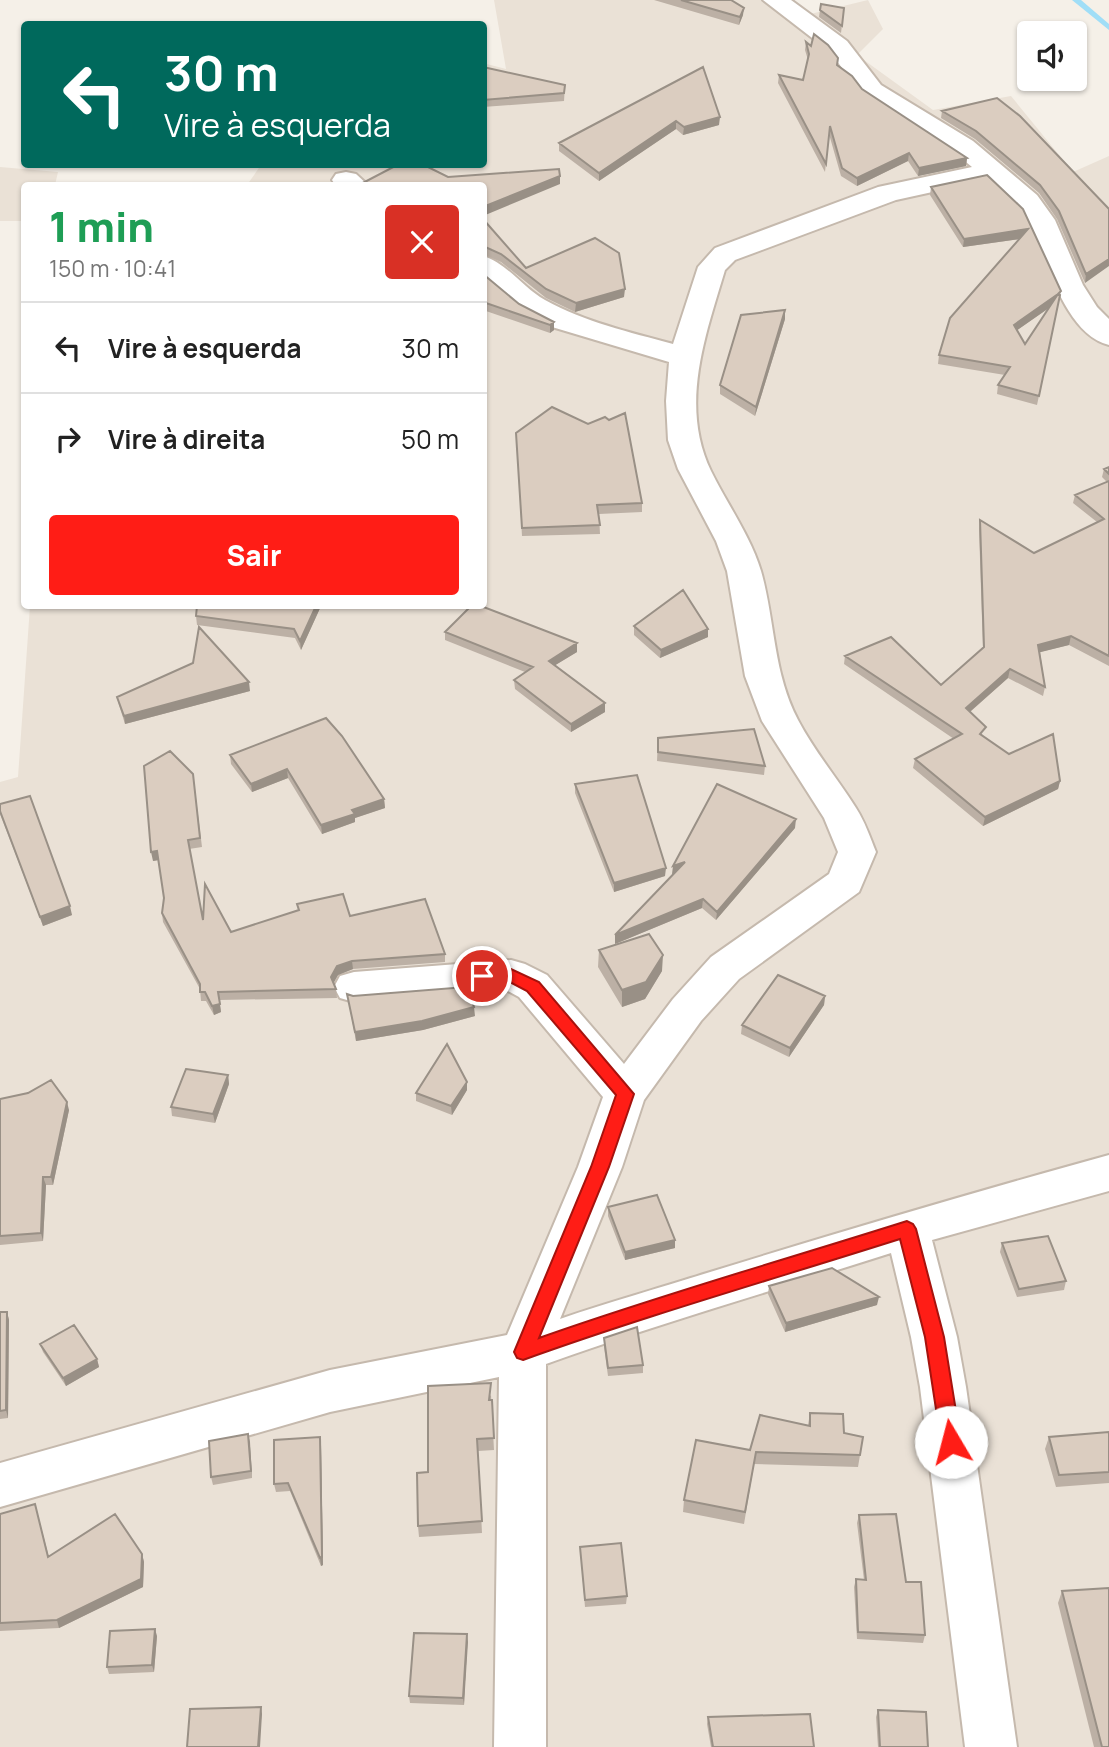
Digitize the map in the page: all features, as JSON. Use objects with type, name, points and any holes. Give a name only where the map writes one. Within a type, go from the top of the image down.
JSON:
[{"type":"street","points":[[775,0],[838,46],[872,90],[964,147],[1027,201],[1041,220],[1069,285],[1085,312],[1109,336]]},
{"type":"street","points":[[520,1747],[523,1352],[600,1167],[625,1094],[687,1010],[725,968],[845,882],[857,852],[842,816],[780,721],[763,676],[744,571],[733,541],[694,469],[684,440],[681,401],[684,358],[712,267],[725,254],[888,193],[992,171]]},
{"type":"street","points":[[487,268],[530,304],[562,321],[684,358]]},
{"type":"street","points":[[354,987],[511,975],[533,986],[625,1094]]},
{"type":"street","points":[[0,1485],[330,1391],[523,1352],[626,1315],[696,1296],[907,1229],[1109,1173]]},
{"type":"street","points":[[907,1229],[934,1337],[943,1387],[991,1747]]},
{"type":"shaded area","points":[[494,0],[768,0],[798,17],[868,0],[883,29],[857,55],[933,110],[1011,96],[1073,172],[1109,156],[1109,1747],[0,1747],[0,782],[18,777],[30,609],[487,609],[487,182],[249,182],[259,168],[487,168],[487,64],[506,69]]},
{"type":"shaded area","points":[[0,167],[58,172],[56,182],[21,182],[21,221],[0,221]]},
{"type":"building","points":[[681,0],[731,0],[744,8],[740,17]]},
{"type":"building","points":[[821,4],[844,8],[842,26],[820,10]]},
{"type":"building","points":[[814,34],[828,45],[838,58],[837,65],[852,76],[862,89],[967,158],[919,168],[909,153],[857,178],[842,168],[830,126],[826,164],[779,75],[803,80],[809,54],[806,42],[811,46]]},
{"type":"building","points":[[703,67],[720,117],[684,127],[676,121],[599,173],[559,143]]},
{"type":"building","points":[[487,68],[565,85],[564,93],[487,100]]},
{"type":"building","points":[[997,98],[1020,116],[1109,209],[1109,259],[1086,274],[1059,211],[1040,185],[976,131],[942,111]]},
{"type":"building","points":[[391,168],[430,168],[448,177],[559,169],[560,176],[487,205],[487,182],[365,182]]},
{"type":"building","points":[[987,175],[1023,209],[1061,291],[1058,294],[1060,295],[1039,396],[998,385],[1010,367],[939,355],[950,318],[1028,229],[964,239],[931,187]],"holes":[[[1058,294],[1025,344],[1014,325]]]},
{"type":"building","points":[[487,224],[526,268],[595,238],[619,253],[625,289],[576,303],[546,289],[501,254],[487,248]]},
{"type":"building","points":[[487,277],[519,304],[554,322],[550,325],[487,303]]},
{"type":"building","points":[[785,310],[756,407],[720,385],[741,315]]},
{"type":"building","points":[[552,407],[588,424],[605,417],[609,420],[625,413],[642,503],[597,505],[600,525],[522,528],[516,433]]},
{"type":"building","points":[[1109,481],[1109,656],[1071,636],[1038,645],[1045,687],[1010,669],[966,708],[986,727],[980,734],[1009,754],[1053,734],[1060,781],[985,817],[915,759],[962,734],[845,656],[891,637],[941,685],[984,647],[980,520],[1034,553],[1104,519],[1075,495]]},
{"type":"building","points":[[683,590],[708,629],[661,650],[634,626]]},
{"type":"building","points":[[487,608],[577,643],[549,661],[605,703],[571,724],[514,680],[533,667],[445,632],[468,609]]},
{"type":"building","points":[[197,609],[315,609],[300,641],[294,629],[196,616]]},
{"type":"building","points":[[199,627],[249,682],[124,716],[117,697],[193,663]]},
{"type":"building","points":[[326,718],[342,736],[384,799],[352,810],[355,814],[321,825],[287,769],[251,784],[230,755]]},
{"type":"building","points":[[754,729],[765,766],[658,752],[658,738]]},
{"type":"building","points":[[170,751],[193,774],[200,838],[188,840],[203,920],[205,884],[231,932],[299,910],[297,904],[343,894],[350,916],[425,899],[445,954],[352,961],[337,966],[331,977],[336,989],[218,992],[220,1004],[212,1006],[205,992],[200,992],[200,984],[162,913],[164,898],[157,851],[151,852],[144,766]]},
{"type":"building","points":[[637,775],[666,868],[614,883],[575,784]]},
{"type":"building","points":[[717,784],[796,819],[717,912],[703,899],[615,935],[685,862],[673,866]]},
{"type":"building","points":[[30,796],[70,906],[40,917],[0,811],[0,804]]},
{"type":"building","points":[[649,934],[663,955],[646,982],[622,990],[599,950]]},
{"type":"building","points":[[778,975],[825,996],[790,1048],[742,1025]]},
{"type":"building","points":[[466,987],[474,1007],[422,1021],[355,1032],[347,994],[353,996]]},
{"type":"building","points":[[447,1044],[467,1082],[451,1106],[416,1093]]},
{"type":"building","points":[[186,1069],[228,1075],[213,1114],[171,1107]]},
{"type":"building","points":[[51,1080],[67,1102],[51,1177],[43,1177],[41,1233],[0,1236],[0,1099],[28,1093]]},
{"type":"building","points":[[657,1195],[675,1240],[625,1252],[608,1207]]},
{"type":"building","points":[[1048,1236],[1066,1281],[1019,1289],[1002,1243]]},
{"type":"building","points":[[832,1268],[879,1297],[786,1323],[769,1286]]},
{"type":"building","points":[[0,1312],[7,1312],[6,1410],[0,1411]]},
{"type":"building","points":[[74,1325],[97,1359],[63,1378],[40,1344]]},
{"type":"building","points":[[637,1327],[643,1365],[608,1368],[604,1338]]},
{"type":"building","points":[[491,1383],[489,1400],[492,1400],[494,1438],[477,1439],[482,1521],[418,1526],[417,1473],[428,1472],[428,1386]]},
{"type":"building","points":[[810,1413],[843,1414],[844,1433],[863,1437],[860,1455],[756,1452],[745,1512],[684,1500],[696,1440],[750,1450],[760,1415],[810,1426]]},
{"type":"building","points":[[1109,1432],[1109,1472],[1059,1475],[1049,1437]]},
{"type":"building","points":[[248,1434],[251,1471],[211,1477],[209,1441]]},
{"type":"building","points":[[320,1437],[320,1558],[288,1483],[274,1484],[274,1440]]},
{"type":"building","points":[[35,1504],[48,1557],[115,1514],[142,1554],[141,1579],[57,1620],[0,1623],[0,1514]]},
{"type":"building","points":[[896,1514],[906,1582],[921,1582],[925,1635],[858,1632],[856,1579],[866,1580],[859,1515]]},
{"type":"building","points":[[621,1543],[627,1596],[585,1600],[580,1547]]},
{"type":"building","points":[[1109,1588],[1109,1747],[1102,1747],[1062,1591]]},
{"type":"building","points":[[155,1629],[152,1665],[107,1667],[110,1631]]},
{"type":"building","points":[[414,1633],[467,1634],[463,1698],[409,1696]]},
{"type":"building","points":[[261,1707],[258,1747],[187,1747],[190,1709]]},
{"type":"building","points":[[878,1710],[926,1712],[928,1747],[880,1747]]},
{"type":"building","points":[[810,1714],[814,1747],[713,1747],[708,1717]]},
{"type":"waterway","points":[[1076,0],[1109,28]]},
{"type":"route","points":[[482,976],[511,975],[533,986],[625,1094],[600,1167],[523,1352],[626,1315],[696,1296],[907,1229],[934,1337],[951,1442]]}]
